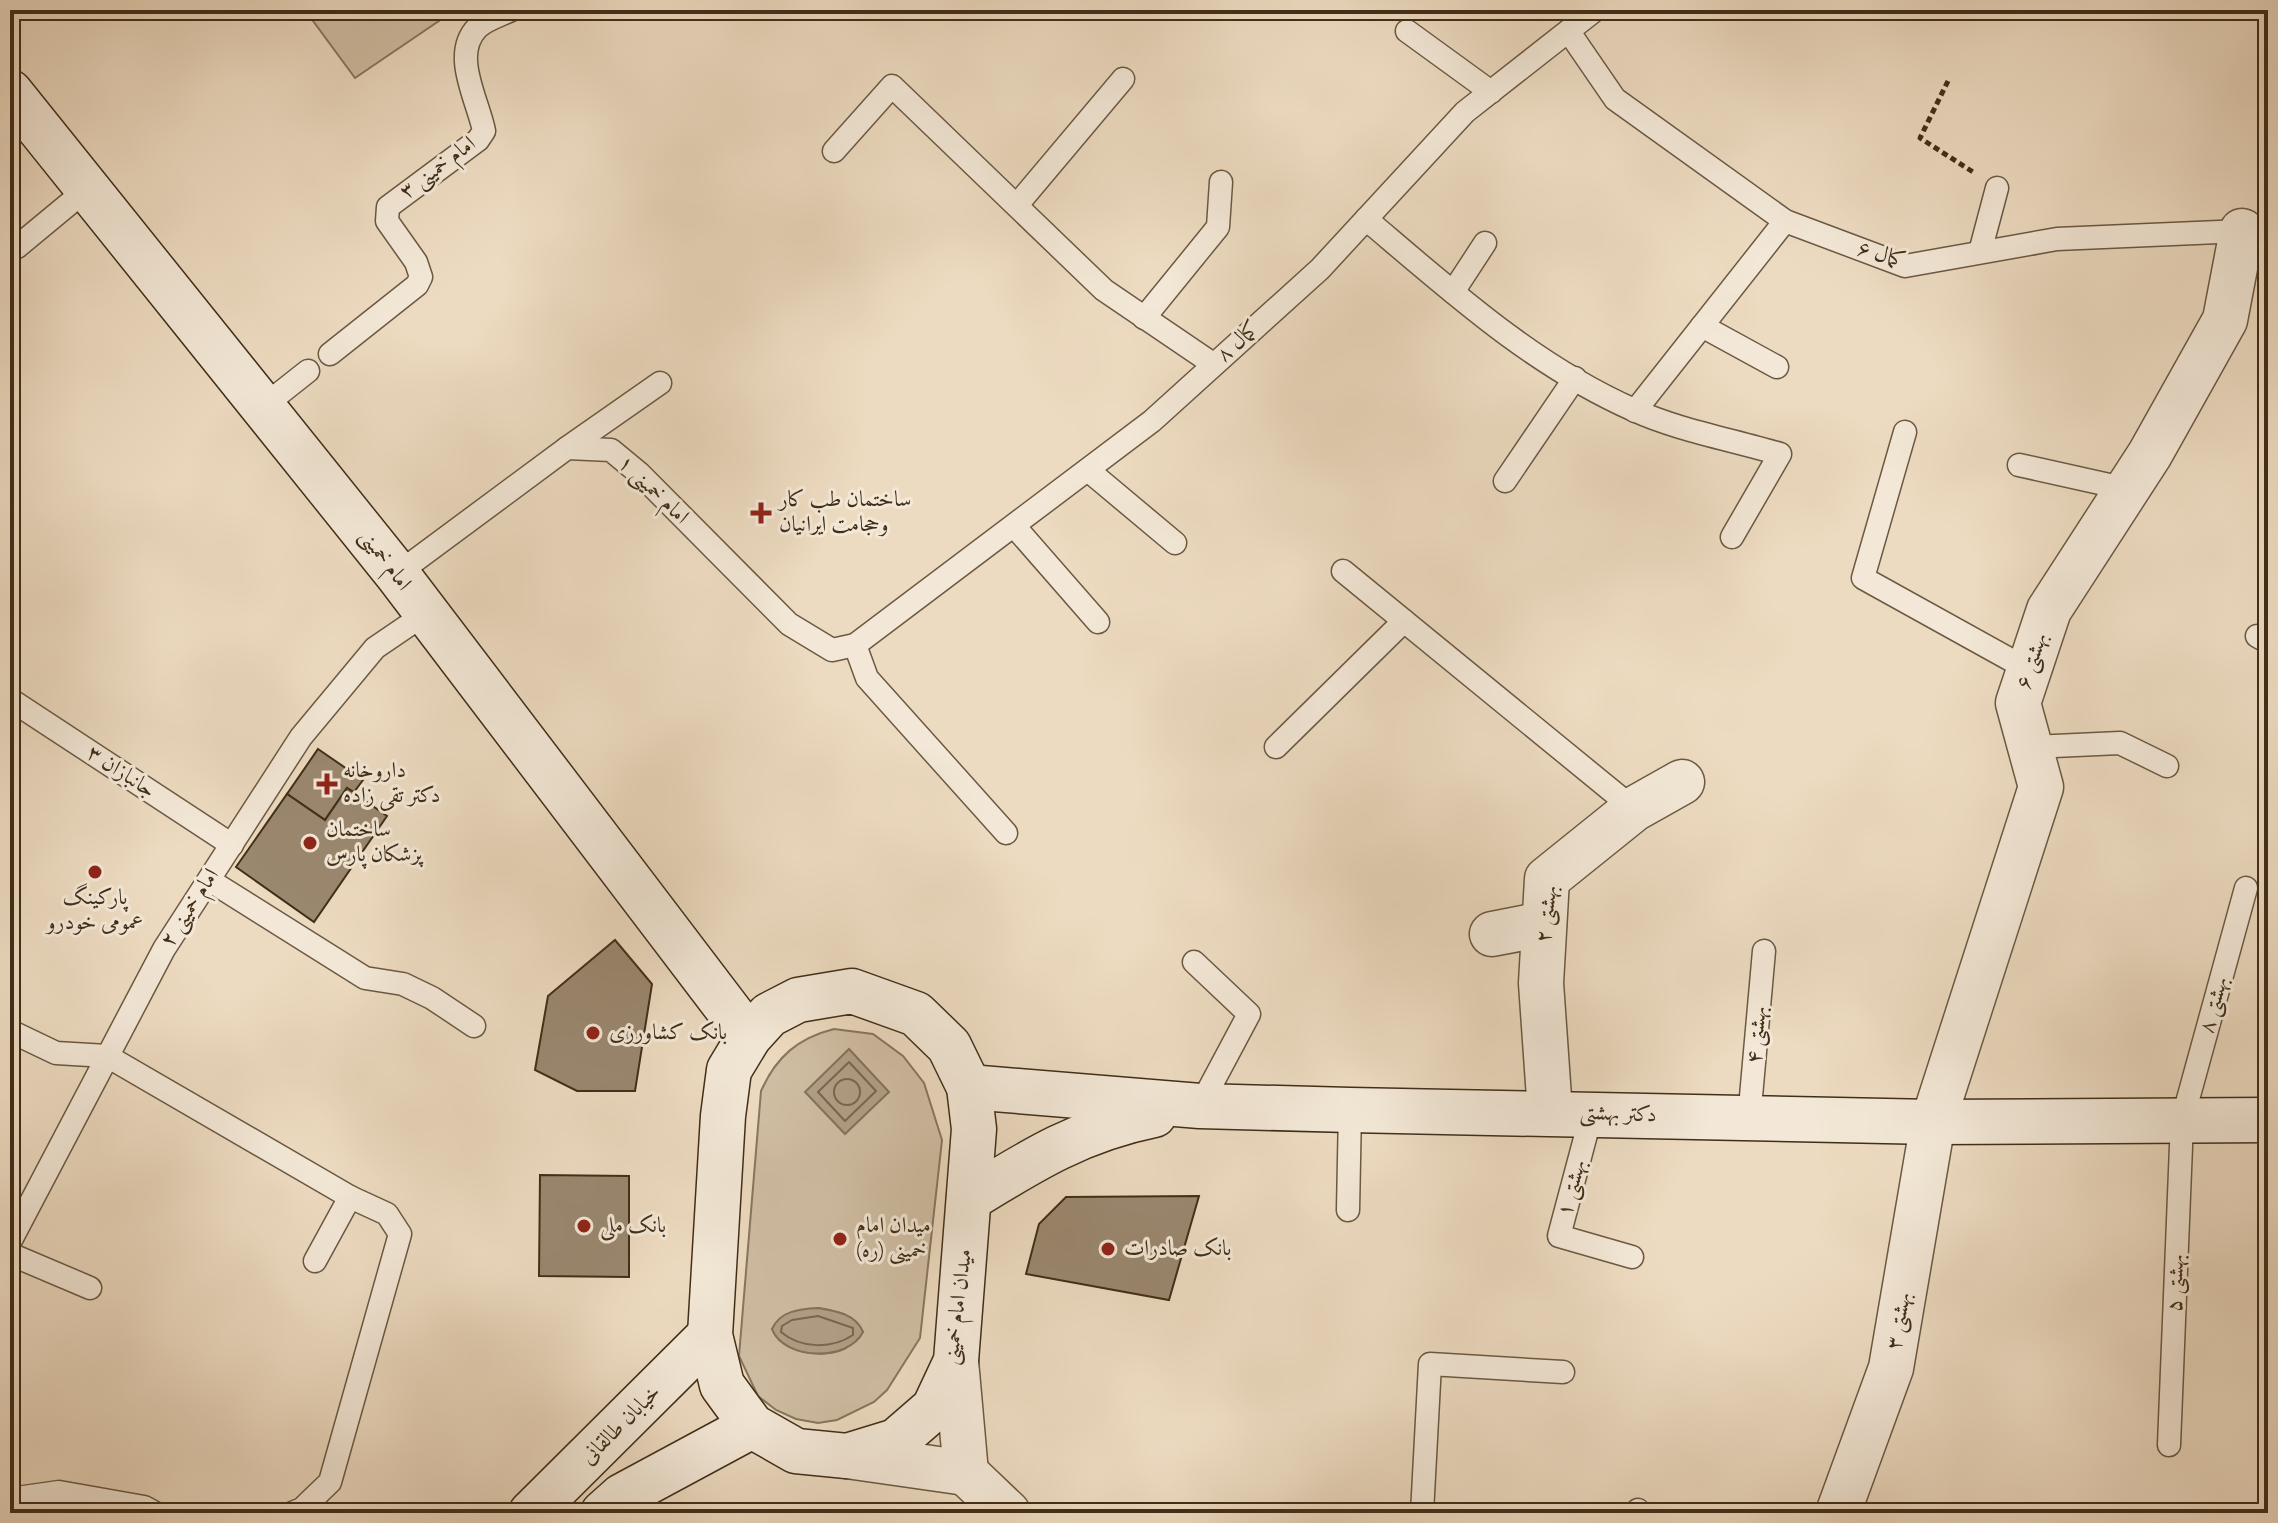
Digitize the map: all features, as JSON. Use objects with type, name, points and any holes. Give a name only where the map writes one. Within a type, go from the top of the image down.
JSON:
[{"type":"main road","name":"امام خمینی","points":[[10,92],[265,405],[749,1037]]},
{"type":"main road","name":"بهشتی ۶","points":[[1933,1122],[2041,787],[2018,703],[2049,610],[2127,489],[2225,320],[2255,228]]},
{"type":"main road","name":"بهشتی ۲","points":[[1571,1112],[1541,983],[1547,879],[1634,809],[1682,782]]},
{"type":"main road","points":[[1492,934],[1544,924]]},
{"type":"main road","name":"میدان امام خمینی","points":[[852,991],[916,1014],[949,1046],[969,1087],[974,1129],[956,1361],[934,1408],[896,1441],[847,1456],[796,1451],[752,1426],[722,1385],[710,1335],[723,1116],[729,1070],[749,1037],[769,1015],[798,1000],[852,991]]},
{"type":"main road","name":"دکتر بهشتی","points":[[969,1087],[1200,1106],[1350,1110],[1571,1112],[1933,1122],[2268,1120]]},
{"type":"main road","points":[[969,1199],[1039,1155],[1107,1124],[1200,1106]]},
{"type":"main road","name":"بهشتی ۳","points":[[1838,1513],[1891,1368],[1933,1122]]},
{"type":"main road","name":"خیابان طالقانی","points":[[531,1513],[710,1335]]},
{"type":"main road","points":[[956,1361],[966,1473]]},
{"type":"main road","points":[[603,1513],[622,1496],[752,1426]]},
{"type":"main road","points":[[847,1456],[966,1473],[1008,1513]]},
{"type":"lane","name":"امام خمینی ۳","points":[[330,354],[417,285],[421,277],[416,262],[387,221],[388,207],[478,140],[484,131],[470,83],[466,47],[478,27],[511,10]]},
{"type":"lane","name":"کمال ۸","points":[[855,645],[1152,421],[1320,269],[1465,112],[1595,10]]},
{"type":"lane","points":[[1407,31],[1491,92]]},
{"type":"lane","name":"کمال ۶","points":[[1569,32],[1615,99],[1785,221],[1905,266],[2057,239],[2255,228]]},
{"type":"lane","points":[[1017,205],[1123,79]]},
{"type":"lane","points":[[834,151],[892,86],[1104,290],[1213,364]]},
{"type":"lane","points":[[1144,318],[1218,227],[1221,182]]},
{"type":"lane","points":[[1980,252],[1997,188]]},
{"type":"lane","points":[[17,247],[87,189]]},
{"type":"lane","points":[[1366,219],[1515,343],[1575,378],[1635,411],[1780,454],[1732,537]]},
{"type":"lane","points":[[1635,411],[1785,221]]},
{"type":"lane","points":[[1453,292],[1485,243]]},
{"type":"lane","points":[[1702,326],[1777,367]]},
{"type":"lane","points":[[265,405],[308,371]]},
{"type":"lane","points":[[1505,481],[1575,378]]},
{"type":"lane","points":[[397,574],[660,383]]},
{"type":"lane","points":[[1905,432],[1863,578],[2029,670]]},
{"type":"lane","name":"امام خمینی ۱","points":[[567,448],[611,450],[640,474],[789,624],[832,650],[855,645]]},
{"type":"lane","points":[[2019,465],[2127,489]]},
{"type":"lane","points":[[1089,471],[1175,543]]},
{"type":"lane","points":[[1015,527],[1098,622]]},
{"type":"lane","points":[[1343,571],[1634,809]]},
{"type":"lane","name":"امام خمینی ۲","points":[[10,1242],[164,949],[301,737],[375,648],[425,614]]},
{"type":"lane","points":[[1276,747],[1404,621]]},
{"type":"lane","points":[[855,645],[867,678],[1006,833]]},
{"type":"lane","name":"جانبازان ۳","points":[[10,704],[14,702],[232,845]]},
{"type":"lane","points":[[2030,747],[2120,743],[2167,766]]},
{"type":"lane","points":[[209,880],[365,978],[403,984],[432,998],[474,1026]]},
{"type":"lane","name":"بهشتی ۸","points":[[2182,1121],[2246,888]]},
{"type":"lane","name":"بهشتی ۴","points":[[1749,1119],[1764,951]]},
{"type":"lane","points":[[1194,962],[1249,1014],[1200,1106]]},
{"type":"lane","points":[[10,1031],[56,1053],[107,1056],[350,1197],[387,1214],[400,1234],[330,1482],[302,1509],[292,1513]]},
{"type":"lane","points":[[1348,1210],[1350,1110]]},
{"type":"lane","name":"بهشتی ۱","points":[[1571,1112],[1559,1236],[1632,1257]]},
{"type":"lane","name":"بهشتی ۵","points":[[2169,1445],[2182,1121]]},
{"type":"lane","points":[[315,1261],[350,1197]]},
{"type":"lane","points":[[10,1254],[90,1288]]},
{"type":"lane","points":[[1422,1513],[1430,1364],[1563,1372]]},
{"type":"lane","points":[[10,1499],[59,1492],[144,1507],[155,1513]]},
{"type":"path","points":[[1948,81],[1920,138],[1997,188]]},
{"type":"shaded area","points":[[305,10],[455,10],[355,78]]},
{"type":"shaded area","name":"میدان امام خمینی (ره)","points":[[834,1029],[873,1034],[903,1056],[924,1083],[942,1140],[920,1338],[887,1390],[874,1402],[837,1420],[818,1423],[796,1419],[776,1410],[758,1396],[739,1356],[761,1091],[781,1059],[799,1044]],"holes":[[[818,1308],[850,1317],[863,1332],[844,1349],[814,1353],[784,1344],[772,1329]]]},
{"type":"water","points":[[849,1049],[889,1092],[845,1134],[805,1092]]},
{"type":"water","points":[[818,1308],[850,1317],[863,1332],[844,1349],[816,1353],[789,1347],[772,1329],[785,1315],[797,1310]]},
{"type":"building","name":"داروخانه دکتر تقی زاده","points":[[318,749],[363,780],[354,792],[347,788],[325,820],[287,794]]},
{"type":"building","name":"ساختمان پزشکان پارس","points":[[347,788],[387,816],[314,922],[236,867],[287,794],[325,820]]},
{"type":"building","name":"بانک کشاورزی","points":[[615,940],[652,984],[635,1091],[577,1091],[535,1070],[548,996]]},
{"type":"building","name":"بانک ملی","points":[[540,1175],[629,1176],[629,1277],[539,1276]]},
{"type":"building","name":"بانک صادرات","points":[[1199,1196],[1169,1300],[1026,1274],[1039,1224],[1066,1197]]},
{"type":"place","name":"ساختمان طب کار و‌حجامت ایرانیان","points":[[761,513]]},
{"type":"place","name":"داروخانه دکتر تقی زاده","points":[[327,784]]},
{"type":"place","name":"ساختمان پزشکان پارس","points":[[310,843]]},
{"type":"place","name":"پارکینگ عمومی خودرو","points":[[95,872]]},
{"type":"place","name":"بانک کشاورزی","points":[[593,1033]]},
{"type":"place","name":"بانک ملی","points":[[584,1226]]},
{"type":"place","name":"میدان امام خمینی (ره)","points":[[840,1239]]},
{"type":"place","name":"بانک صادرات","points":[[1108,1249]]}]
